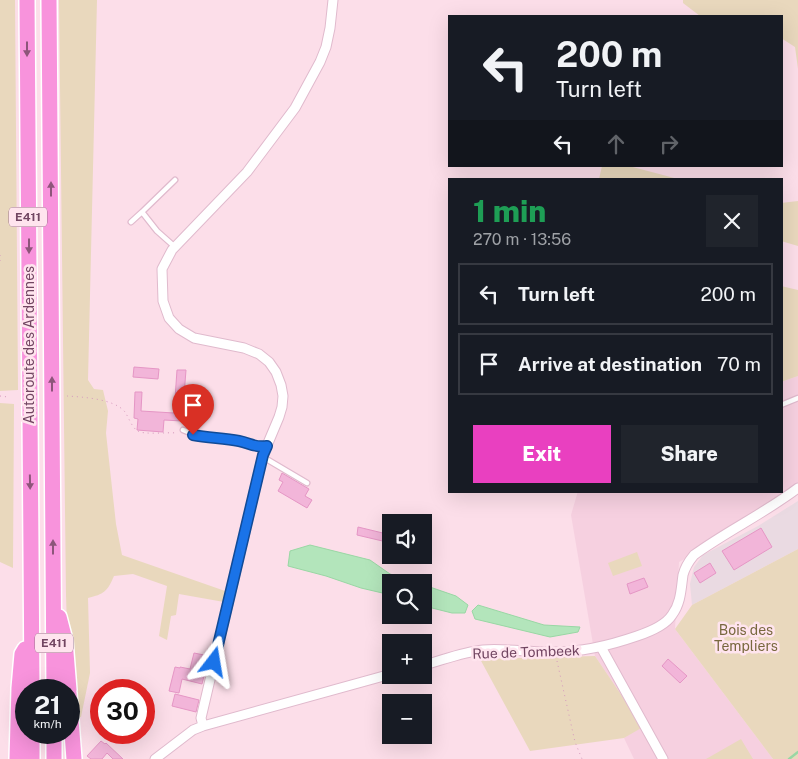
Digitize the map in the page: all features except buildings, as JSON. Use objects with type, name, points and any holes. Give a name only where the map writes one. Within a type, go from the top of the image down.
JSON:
[{"type":"highway","name":"Autoroute des Ardennes","points":[[27,0],[32,679]]},
{"type":"highway","name":"Autoroute des Ardennes","points":[[49,0],[54,679]]},
{"type":"highway","points":[[54,595],[65,640],[68,679]]},
{"type":"highway","points":[[17,759],[22,654],[32,634]]},
{"type":"highway","points":[[32,744],[32,759]]},
{"type":"highway","points":[[54,744],[54,759]]},
{"type":"highway","points":[[73,744],[74,759]]},
{"type":"street","points":[[202,726],[201,718],[263,457],[279,417],[283,396],[276,372],[259,354],[221,342],[194,338],[174,324],[169,318],[163,301],[162,269],[175,246],[247,172],[295,108],[326,47],[333,0]]},
{"type":"street","name":"Rue de Tombeek","points":[[432,663],[484,650],[556,652],[584,650],[624,641],[643,634],[661,625],[672,616],[678,605],[687,564],[694,555],[770,508],[798,488]]},
{"type":"street","points":[[600,647],[663,759]]},
{"type":"street","points":[[155,759],[193,730],[202,726],[382,676]]},
{"type":"lane","points":[[131,222],[175,180]]},
{"type":"lane","points":[[142,212],[157,231],[175,246]]},
{"type":"lane","points":[[783,404],[798,398]]},
{"type":"lane","points":[[183,430],[206,438],[240,441],[258,447],[267,446]]},
{"type":"lane","points":[[263,457],[307,482]]},
{"type":"path","points":[[0,255],[0,261]]},
{"type":"path","points":[[0,396],[8,397]]},
{"type":"path","points":[[67,396],[109,401],[115,404],[125,412],[135,429],[140,433],[173,432]]},
{"type":"path","points":[[556,652],[575,742],[582,759]]},
{"type":"shaded area","points":[[798,376],[798,492],[746,526],[679,562],[675,629],[773,759],[634,759],[624,738],[642,726],[595,656],[571,515],[577,493],[783,493],[783,381]]},
{"type":"shaded area","points":[[798,501],[798,549],[692,605],[690,584],[694,567],[703,555],[758,526]]},
{"type":"shaded area","points":[[310,545],[370,560],[390,574],[382,574],[382,593],[288,566],[290,551]]},
{"type":"shaded area","points":[[432,588],[456,596],[468,605],[465,613],[452,613],[432,608]]},
{"type":"shaded area","points":[[478,605],[544,625],[580,627],[578,632],[550,637],[475,619],[472,611]]},
{"type":"green space","points":[[0,0],[15,0],[18,390],[0,391]]},
{"type":"green space","points":[[59,0],[97,0],[88,380],[94,389],[103,390],[108,411],[106,433],[116,524],[122,555],[228,592],[224,602],[179,594],[176,615],[171,616],[167,640],[159,636],[167,586],[133,574],[114,576],[104,592],[88,598],[90,673],[80,717],[80,679],[70,679],[66,595]]},
{"type":"green space","points":[[683,0],[798,0],[798,69],[795,47],[783,39],[783,15],[699,15],[683,3]]},
{"type":"green space","points":[[602,167],[633,167],[674,178],[599,178]]},
{"type":"green space","points":[[798,201],[798,246],[783,242],[783,203]]},
{"type":"green space","points":[[783,286],[798,290],[798,376],[783,381]]},
{"type":"green space","points":[[0,403],[14,404],[13,568],[0,562]]},
{"type":"green space","name":"Bois des Templiers","points":[[798,549],[798,759],[773,759],[675,629],[692,605]]},
{"type":"green space","points":[[637,552],[642,566],[613,576],[608,563]]},
{"type":"green space","points":[[595,656],[643,727],[624,738],[530,751],[480,659]]},
{"type":"green space","points":[[741,739],[753,759],[706,759]]},
{"type":"waterway","points":[[789,759],[798,752]]},
{"type":"route","points":[[193,435],[240,441],[258,447],[267,446],[263,455],[214,662]]}]
